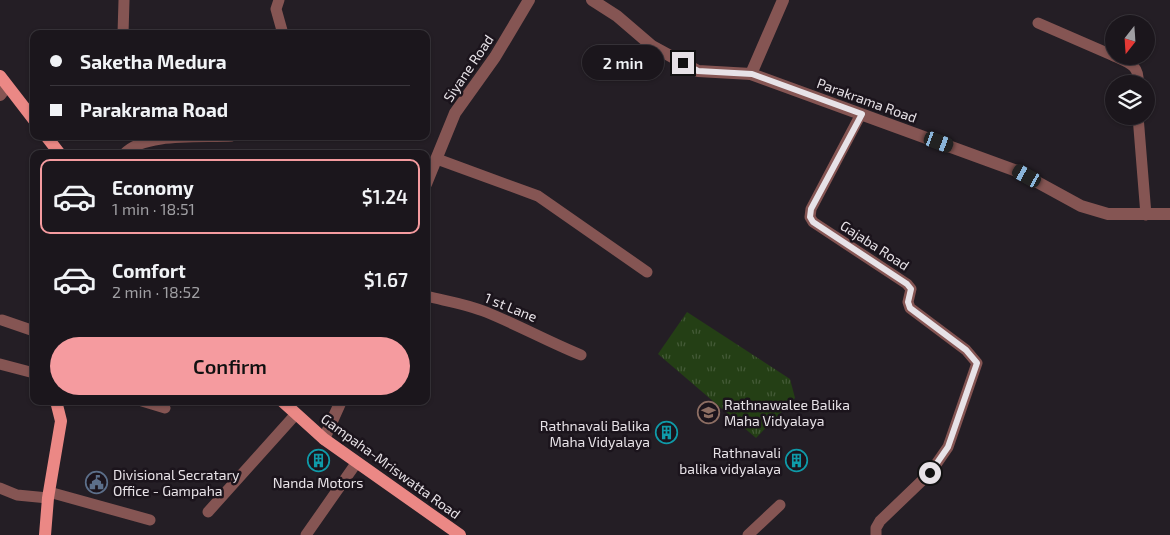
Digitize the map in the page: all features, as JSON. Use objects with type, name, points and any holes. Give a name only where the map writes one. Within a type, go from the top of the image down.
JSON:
[{"type":"main road","points":[[2,85],[30,116]]},
{"type":"main road","points":[[49,140],[57,150]]},
{"type":"main road","points":[[45,535],[48,495],[61,421],[57,405]]},
{"type":"main road","name":"Gampaha-Mriswatta Road","points":[[286,405],[324,439],[460,535]]},
{"type":"street","points":[[124,0],[124,30]]},
{"type":"street","points":[[279,0],[276,9],[281,30]]},
{"type":"street","name":"Siyane Road","points":[[430,175],[455,113],[495,58],[529,0]]},
{"type":"street","name":"Parakrama Road","points":[[592,0],[617,16],[652,46],[698,71],[752,74],[1017,171],[1082,206],[1108,214],[1146,216],[1170,214]]},
{"type":"street","points":[[752,74],[783,0]]},
{"type":"street","points":[[1038,23],[1105,52]]},
{"type":"street","name":"Gajaba Road","points":[[862,114],[811,209],[810,217],[813,222],[907,284],[911,289],[908,302],[910,308],[966,350],[977,363],[948,447],[930,473],[880,521],[876,535]]},
{"type":"street","points":[[1139,125],[1146,216]]},
{"type":"street","points":[[129,146],[152,140]]},
{"type":"street","points":[[437,159],[538,196],[647,272]]},
{"type":"street","name":"1 st Lane","points":[[430,297],[485,311],[536,333],[566,350],[581,355]]},
{"type":"street","points":[[2,320],[30,329]]},
{"type":"street","points":[[0,364],[30,372]]},
{"type":"street","points":[[155,405],[165,408]]},
{"type":"street","points":[[324,439],[339,405]]},
{"type":"street","points":[[208,512],[296,414]]},
{"type":"street","points":[[306,535],[357,462]]},
{"type":"street","points":[[0,488],[16,495],[48,495],[150,520]]},
{"type":"street","points":[[748,535],[780,505]]},
{"type":"green space","points":[[687,312],[790,379],[795,398],[756,438],[658,354]]},
{"type":"place","name":"Rathnawalee Balika Maha Vidyalaya","points":[[708,412]]},
{"type":"place","name":"Rathnavali Balika Maha Vidyalaya","points":[[666,433]]},
{"type":"place","name":"Nanda Motors","points":[[318,460]]},
{"type":"place","name":"Rathnavali balika vidyalaya","points":[[797,460]]},
{"type":"place","name":"Divisional Secratary Office - Gampaha","points":[[97,482]]},
{"type":"route","points":[[683,63],[698,71],[752,74],[862,114],[811,209],[810,217],[813,222],[907,284],[911,289],[908,302],[910,308],[966,350],[977,363],[948,447],[930,473]]}]
